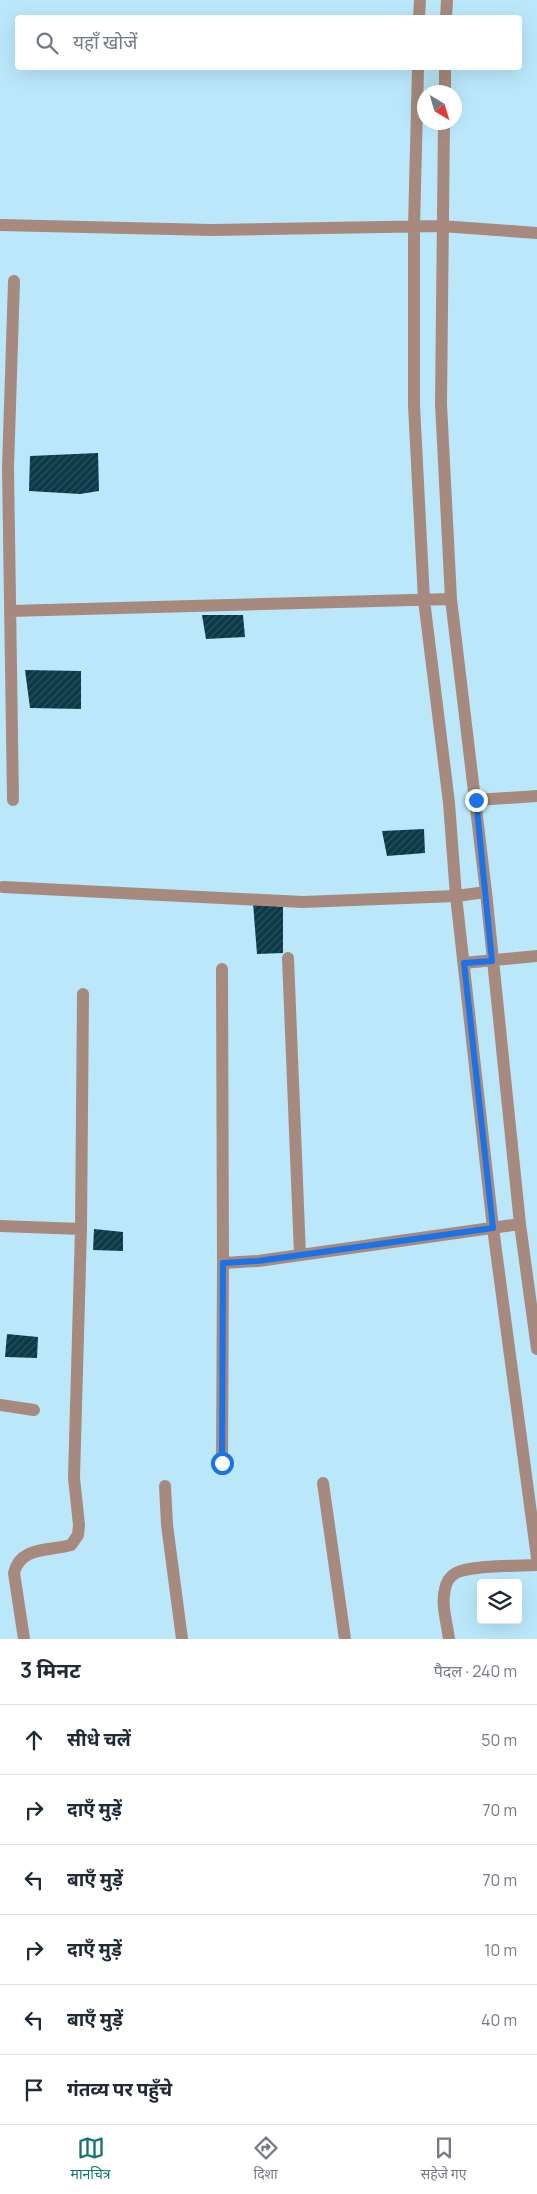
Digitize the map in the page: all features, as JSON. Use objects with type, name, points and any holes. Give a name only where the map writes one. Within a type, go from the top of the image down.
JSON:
[{"type":"street","points":[[419,15],[420,0]]},
{"type":"street","points":[[446,15],[447,0]]},
{"type":"street","points":[[418,70],[414,227],[414,405],[424,600],[449,803],[456,896],[493,1228],[537,1558]]},
{"type":"street","points":[[445,70],[445,85]]},
{"type":"street","points":[[444,130],[441,226],[441,404],[451,599],[476,800],[520,1224],[537,1349]]},
{"type":"street","points":[[0,225],[211,230],[441,226],[537,233]]},
{"type":"street","points":[[13,800],[8,468],[14,281]]},
{"type":"street","points":[[10,611],[451,599]]},
{"type":"street","points":[[476,800],[537,796]]},
{"type":"street","points":[[3,887],[303,902],[456,896],[486,892]]},
{"type":"street","points":[[464,963],[537,956]]},
{"type":"street","points":[[288,958],[300,1255]]},
{"type":"street","points":[[222,969],[222,1463]]},
{"type":"street","points":[[24,1639],[14,1573],[16,1563],[26,1555],[71,1545],[78,1535],[79,1524],[74,1478],[81,1229],[83,994]]},
{"type":"street","points":[[223,1263],[300,1255],[520,1224]]},
{"type":"street","points":[[0,1226],[81,1229]]},
{"type":"street","points":[[0,1406],[34,1410]]},
{"type":"street","points":[[323,1483],[345,1639]]},
{"type":"street","points":[[165,1486],[167,1525],[182,1639]]},
{"type":"street","points":[[449,1639],[444,1599],[445,1588],[450,1578],[456,1573],[469,1570],[537,1565]]},
{"type":"building","points":[[98,453],[99,491],[80,494],[29,491],[30,456]]},
{"type":"building","points":[[202,615],[243,615],[245,637],[206,639]]},
{"type":"building","points":[[25,670],[81,671],[81,709],[30,708]]},
{"type":"building","points":[[424,829],[425,853],[387,856],[382,831]]},
{"type":"building","points":[[253,903],[283,907],[283,953],[257,954]]},
{"type":"building","points":[[94,1229],[123,1232],[123,1251],[93,1250]]},
{"type":"building","points":[[7,1334],[38,1337],[37,1358],[5,1357]]},
{"type":"route","points":[[222,1463],[223,1263],[258,1261],[493,1228],[464,963],[492,961],[476,800]]}]
